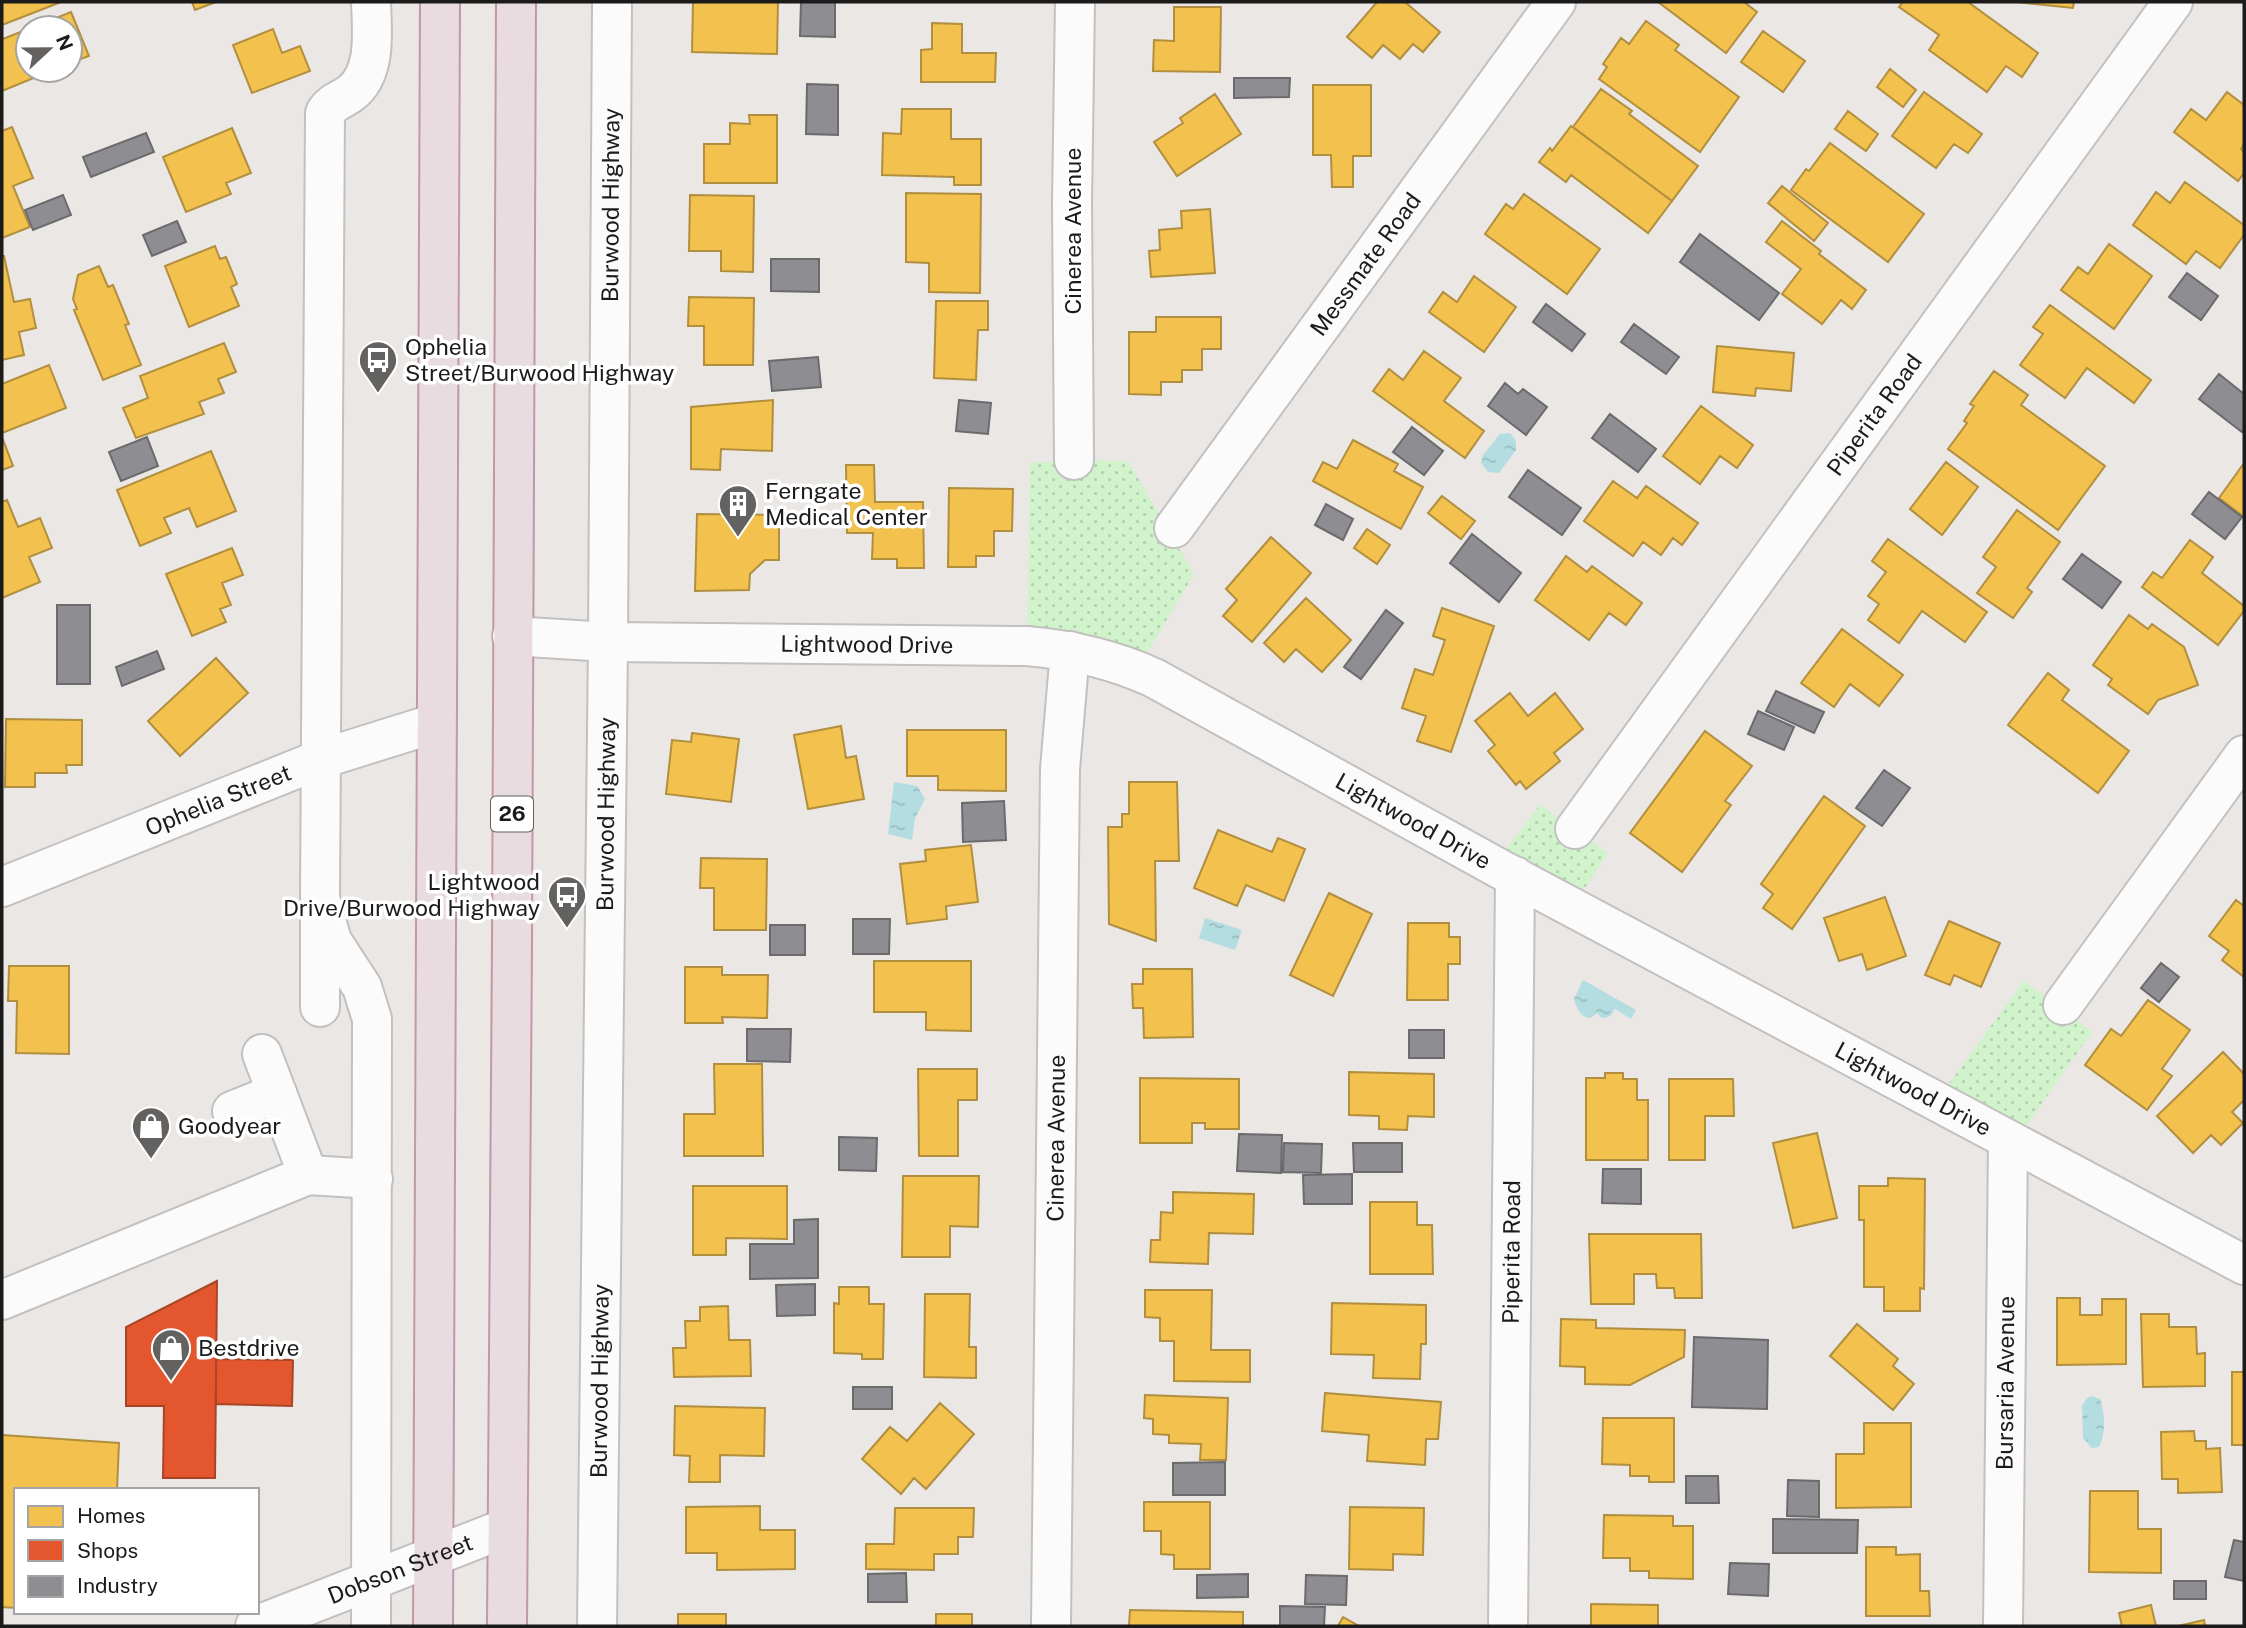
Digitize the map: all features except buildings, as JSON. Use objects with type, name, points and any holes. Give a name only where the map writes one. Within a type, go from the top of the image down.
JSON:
[{"type":"highway","points":[[433,1626],[440,2]]},
{"type":"highway","name":"26","points":[[507,1626],[516,2]]},
{"type":"street","points":[[320,1007],[325,113],[334,103],[352,92],[364,78],[372,47],[371,2]]},
{"type":"street","name":"Burwood Highway","points":[[597,1626],[612,2]]},
{"type":"street","name":"Cinerea Avenue","points":[[1074,460],[1072,203],[1075,2]]},
{"type":"street","name":"Messmate Road","points":[[1174,528],[1556,2]]},
{"type":"street","name":"Piperita Road","points":[[1575,829],[2173,2]]},
{"type":"street","name":"Lightwood Drive","points":[[512,636],[608,642],[1027,646],[1070,651],[1126,666],[1154,678],[1516,876],[2244,1265]]},
{"type":"street","name":"Cinerea Avenue","points":[[1051,1626],[1060,769],[1070,651]]},
{"type":"street","name":"Ophelia Street","points":[[2,887],[321,759],[436,723]]},
{"type":"street","points":[[2063,1005],[2244,755]]},
{"type":"street","name":"Piperita Road","points":[[1508,1626],[1516,876]]},
{"type":"street","points":[[320,898],[332,941],[362,987],[372,1019],[371,1626]]},
{"type":"street","points":[[262,1054],[309,1174]]},
{"type":"street","points":[[232,1111],[277,1093]]},
{"type":"street","name":"Bursaria Avenue","points":[[2003,1626],[2008,1140]]},
{"type":"street","points":[[2,1300],[219,1200],[309,1174],[373,1179]]},
{"type":"street","name":"Dobson Street","points":[[255,1626],[506,1528]]},
{"type":"green space","points":[[1074,460],[1128,461],[1194,574],[1137,670],[1027,646],[1030,463]]},
{"type":"green space","points":[[1540,805],[1608,853],[1572,907],[1494,865]]},
{"type":"green space","points":[[2024,981],[2092,1032],[2014,1143],[1936,1101]]},
{"type":"green space","points":[[2003,1624],[2003,1626],[1771,1626]]},
{"type":"water","points":[[1510,433],[1516,441],[1516,450],[1499,473],[1488,472],[1481,463],[1483,455],[1500,434]]},
{"type":"water","points":[[894,782],[917,786],[925,799],[915,818],[912,840],[888,834]]},
{"type":"water","points":[[1205,918],[1242,930],[1235,950],[1199,938]]},
{"type":"water","points":[[1583,980],[1636,1010],[1631,1019],[1615,1009],[1605,1018],[1597,1013],[1591,1018],[1582,1014],[1574,999]]},
{"type":"water","points":[[2091,1396],[2100,1399],[2104,1423],[2099,1447],[2092,1448],[2083,1438],[2082,1406]]},
{"type":"place","name":"Ophelia Street/Burwood Highway","points":[[378,394]]},
{"type":"place","name":"Ferngate Medical Center","points":[[738,538]]},
{"type":"place","name":"Lightwood Drive/Burwood Highway","points":[[567,929]]},
{"type":"place","name":"Goodyear","points":[[151,1160]]},
{"type":"place","name":"Bestdrive","points":[[171,1382]]}]
